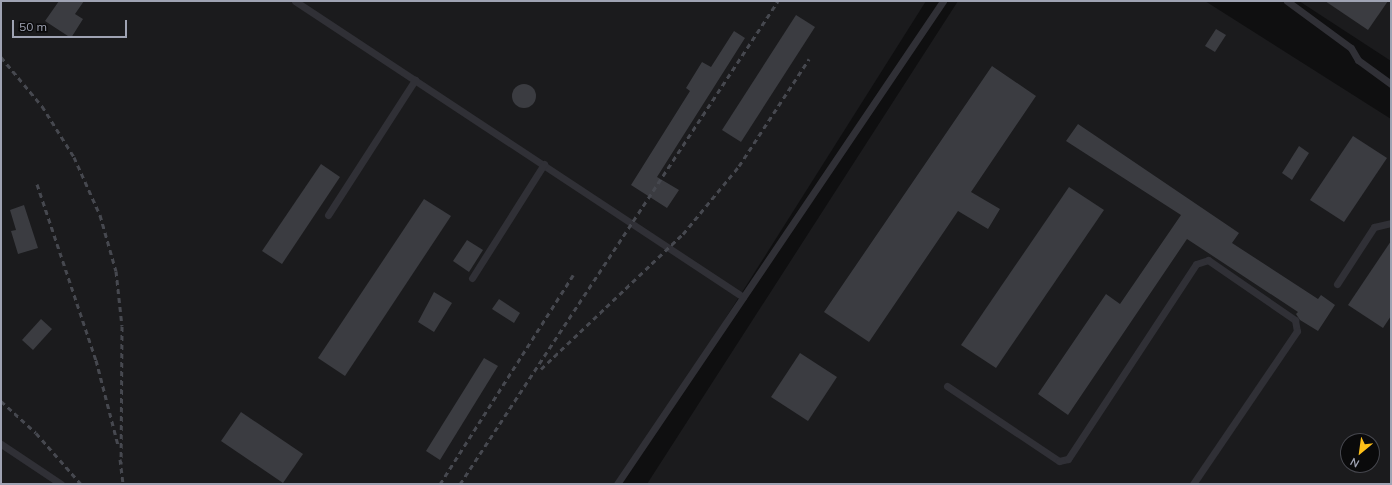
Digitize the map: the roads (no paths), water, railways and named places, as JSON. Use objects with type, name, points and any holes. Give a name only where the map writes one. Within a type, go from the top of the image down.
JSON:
[{"type":"lane","points":[[295,1],[544,164],[743,297]]},
{"type":"lane","points":[[617,484],[943,1]]},
{"type":"lane","points":[[1287,1],[1296,3],[1351,48],[1358,60],[1391,84]]},
{"type":"lane","points":[[328,216],[415,80]]},
{"type":"lane","points":[[472,278],[544,164]]},
{"type":"lane","points":[[1337,284],[1374,228],[1391,224]]},
{"type":"lane","points":[[947,386],[1060,461],[1068,459],[1196,264],[1208,260],[1295,320],[1297,331],[1193,484]]},
{"type":"lane","points":[[1,444],[61,484]]},
{"type":"railway","points":[[460,484],[778,1]]},
{"type":"railway","points":[[1,57],[42,106],[74,157],[100,215],[116,271],[122,326],[121,464]]},
{"type":"railway","points":[[541,369],[683,234],[739,166],[809,59]]},
{"type":"railway","points":[[37,184],[96,360],[118,445]]},
{"type":"railway","points":[[440,484],[573,275]]},
{"type":"railway","points":[[1,401],[36,433],[81,484]]},
{"type":"railway","points":[[120,459],[123,484]]}]
